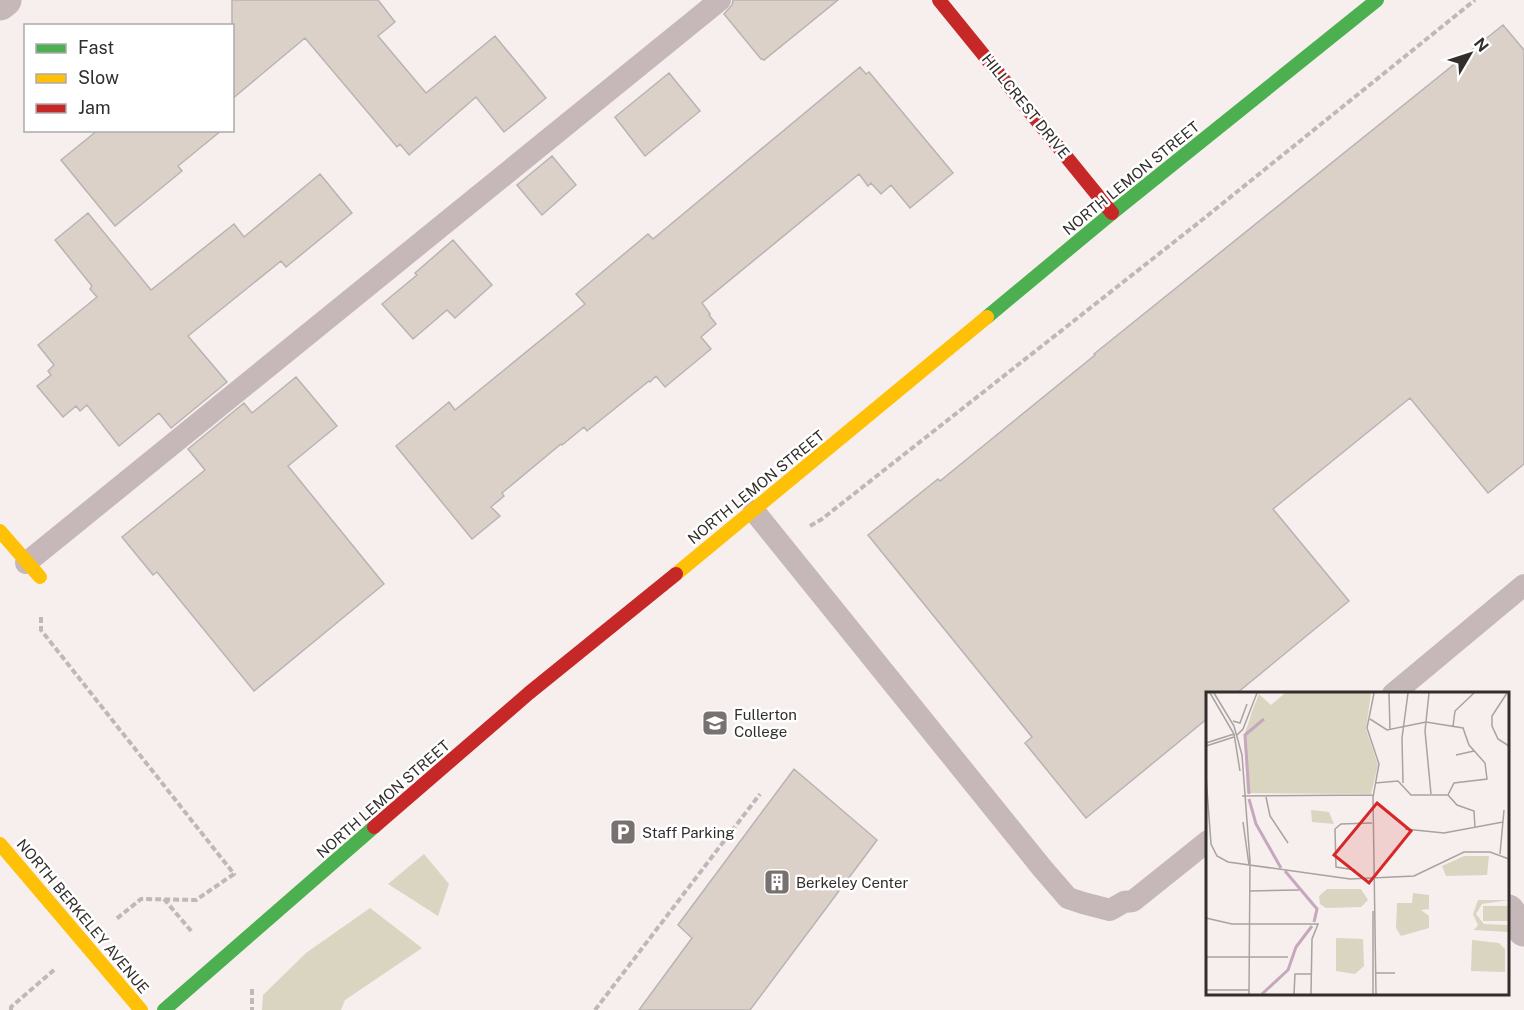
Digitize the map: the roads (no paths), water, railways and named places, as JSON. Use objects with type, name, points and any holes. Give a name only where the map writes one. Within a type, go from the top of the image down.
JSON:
[{"type":"street","points":[[0,4],[5,0]]},
{"type":"street","name":"HILLCREST DRIVE","points":[[939,0],[1112,213]]},
{"type":"street","name":"NORTH LEMON STREET","points":[[164,1010],[529,693],[754,511],[1112,213],[1377,0]]},
{"type":"street","points":[[0,531],[33,570]]},
{"type":"street","name":"NORTH BERKELEY AVENUE","points":[[0,844],[141,1010]]},
{"type":"street","points":[[1509,912],[1524,930]]},
{"type":"lane","points":[[33,570],[720,0]]},
{"type":"lane","points":[[754,511],[1034,859],[1068,898],[1110,910],[1124,902],[1132,901],[1206,843]]},
{"type":"lane","points":[[1394,692],[1524,585]]},
{"type":"place","name":"Fullerton College","points":[[715,723]]},
{"type":"place","name":"Staff Parking","points":[[623,832]]},
{"type":"place","name":"Berkeley Center","points":[[777,882]]}]
